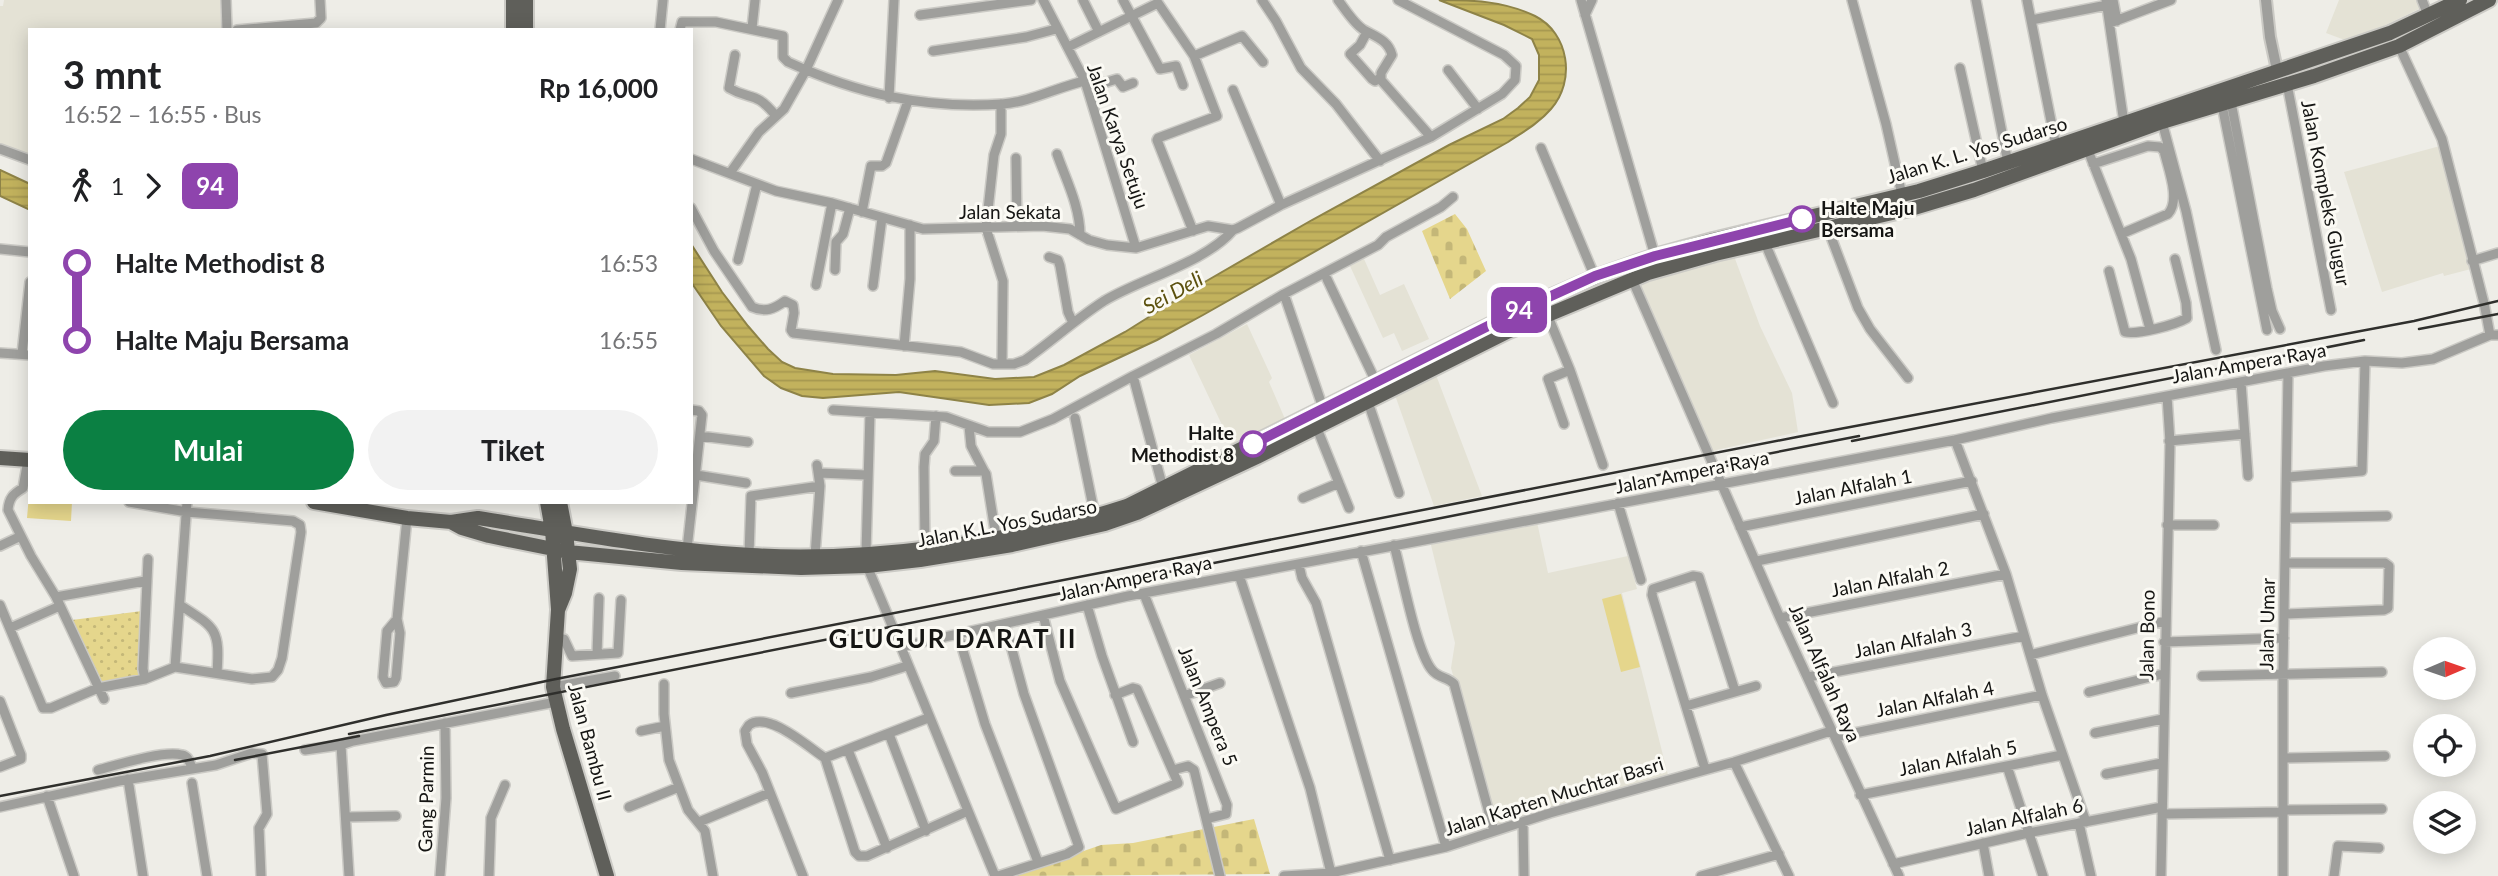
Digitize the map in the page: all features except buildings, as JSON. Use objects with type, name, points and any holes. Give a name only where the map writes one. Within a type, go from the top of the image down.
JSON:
[{"type":"main road","points":[[513,0],[513,28]]},
{"type":"main road","points":[[526,0],[526,28]]},
{"type":"main road","name":"Jalan K. L. Yos Sudarso","points":[[1547,314],[1632,279],[1688,261],[1843,226],[1974,190],[2124,123],[2390,33],[2460,0]]},
{"type":"main road","name":"Jalan K. L. Yos Sudarso","points":[[2085,142],[2227,103],[2399,46],[2489,0]]},
{"type":"main road","points":[[2280,69],[2284,85]]},
{"type":"main road","name":"Jalan K. L. Yos Sudarso","points":[[1463,339],[1595,276],[1655,256],[1902,195],[2008,163],[2058,152]]},
{"type":"main road","points":[[1832,211],[1843,226]]},
{"type":"main road","points":[[1828,229],[1832,211]]},
{"type":"main road","name":"Jalan K.L. Yos Sudarso","points":[[451,522],[489,536],[609,558],[801,568],[1012,545],[1119,520],[1229,471],[1316,426],[1419,378],[1507,331],[1547,314]]},
{"type":"main road","name":"Jalan K.L. Yos Sudarso","points":[[451,522],[478,518],[687,549],[750,555],[866,559],[996,537],[1095,516],[1127,506],[1463,339]]},
{"type":"main road","points":[[1412,364],[1419,378]]},
{"type":"main road","points":[[0,458],[28,460]]},
{"type":"main road","points":[[326,504],[407,518],[451,522]]},
{"type":"main road","points":[[548,504],[559,531]]},
{"type":"main road","points":[[559,504],[559,531]]},
{"type":"main road","name":"Jalan Bambu II","points":[[559,531],[561,551],[555,592],[558,610],[556,639],[547,700],[607,876]]},
{"type":"main road","name":"Jalan Bambu II","points":[[558,610],[570,569],[561,551]]},
{"type":"main road","points":[[570,569],[580,563],[609,558]]},
{"type":"street","points":[[226,0],[228,28]]},
{"type":"street","points":[[284,28],[320,22],[320,0]]},
{"type":"street","points":[[660,28],[663,0]]},
{"type":"street","points":[[752,28],[755,0]]},
{"type":"street","points":[[730,173],[746,148],[784,108],[806,70],[838,0]]},
{"type":"street","points":[[889,98],[894,0]]},
{"type":"street","points":[[920,15],[1031,0]]},
{"type":"street","name":"Jalan Karya Setuju","points":[[1043,0],[1086,85],[1136,248]]},
{"type":"street","points":[[1083,0],[1099,32]]},
{"type":"street","points":[[1123,0],[1160,69],[1176,66],[1183,85]]},
{"type":"street","points":[[1263,0],[1296,61],[1336,104],[1380,161]]},
{"type":"street","points":[[1338,0],[1361,29],[1367,32],[1384,41],[1392,52],[1380,78],[1375,81],[1350,54],[1360,45],[1367,32]]},
{"type":"street","name":"Jalan Sekata","points":[[693,160],[757,184],[935,230],[1017,226],[1068,229],[1089,240],[1136,248],[1212,226],[1233,230],[1431,136],[1502,94],[1515,80],[1516,66],[1504,55],[1398,0]]},
{"type":"street","points":[[1581,0],[1655,256]]},
{"type":"street","points":[[1585,15],[1592,0]]},
{"type":"street","points":[[1852,0],[1886,124],[1902,195]]},
{"type":"street","points":[[1976,0],[2008,163]]},
{"type":"street","points":[[2027,0],[2058,152]]},
{"type":"street","points":[[2113,22],[2171,0]]},
{"type":"street","points":[[2266,0],[2270,37],[2280,69]]},
{"type":"street","points":[[2422,0],[2428,15]]},
{"type":"street","points":[[1068,47],[1157,2],[1194,56],[1217,116],[1157,140],[1192,231]]},
{"type":"street","points":[[2031,20],[2109,2],[2124,123]]},
{"type":"street","points":[[680,28],[684,21],[716,22],[783,36],[784,60],[889,98],[908,101],[947,105],[1001,104],[1117,79],[1122,87],[1133,83]]},
{"type":"street","points":[[933,51],[1026,37],[1056,29]]},
{"type":"street","points":[[1194,56],[1242,36],[1263,62]]},
{"type":"street","points":[[2399,46],[2442,139],[2472,261],[2494,335]]},
{"type":"street","points":[[736,55],[729,88],[763,101],[776,116]]},
{"type":"street","points":[[1960,68],[1983,171]]},
{"type":"street","points":[[1448,70],[1478,109]]},
{"type":"street","points":[[1380,78],[1431,136]]},
{"type":"street","name":"Jalan Kompleks Glugur","points":[[2284,85],[2330,310]]},
{"type":"street","points":[[1233,90],[1281,205]]},
{"type":"street","points":[[862,212],[871,166],[882,166],[886,163],[908,101]]},
{"type":"street","points":[[2227,103],[2272,311],[2280,329]]},
{"type":"street","points":[[2227,103],[2267,330]]},
{"type":"street","points":[[1001,104],[1001,134],[994,155],[986,228],[1003,281],[1002,364]]},
{"type":"street","points":[[2162,122],[2186,211],[2216,350]]},
{"type":"street","points":[[2085,142],[2131,259],[2150,329]]},
{"type":"street","points":[[2093,164],[2148,146],[2164,151],[2174,199],[2172,209],[2168,214],[2121,234]]},
{"type":"street","points":[[1541,148],[1595,276]]},
{"type":"street","points":[[0,149],[28,159]]},
{"type":"street","points":[[1057,154],[1074,198],[1080,219],[1080,234]]},
{"type":"street","points":[[1016,158],[1017,226]]},
{"type":"street","points":[[738,260],[757,184]]},
{"type":"street","points":[[833,410],[946,417],[996,433],[1027,430],[1216,334],[1284,294],[1378,246],[1386,237],[1441,207],[1453,197]]},
{"type":"street","points":[[816,285],[832,203]]},
{"type":"street","points":[[835,270],[836,242],[843,234],[850,208]]},
{"type":"street","points":[[693,212],[714,251],[751,307],[768,311],[787,300],[794,308],[791,326],[793,333],[961,352],[988,363],[1002,364],[1025,360],[1106,300],[1217,245],[1233,230]]},
{"type":"street","points":[[873,286],[882,218]]},
{"type":"street","points":[[904,346],[911,259],[910,225]]},
{"type":"street","points":[[1828,229],[1858,308],[1870,329],[1908,379]]},
{"type":"street","points":[[1765,243],[1833,402]]},
{"type":"street","points":[[0,249],[28,252]]},
{"type":"street","points":[[2472,261],[2498,253]]},
{"type":"street","points":[[1049,257],[1057,259],[1060,266],[1073,323]]},
{"type":"street","points":[[2109,271],[2125,332],[2132,333],[2179,322],[2188,316],[2175,259]]},
{"type":"street","points":[[1327,279],[1376,382]]},
{"type":"street","name":"Jalan Alfalah Raya","points":[[1632,279],[1780,618],[1899,876]]},
{"type":"street","points":[[1284,294],[1323,408]]},
{"type":"street","points":[[1547,314],[1603,465]]},
{"type":"street","points":[[0,353],[26,355],[28,318]]},
{"type":"street","name":"Jalan Ampera Raya","points":[[900,647],[1239,575],[1955,440],[2052,418],[2288,373],[2365,361],[2402,363],[2432,359],[2494,335]]},
{"type":"street","points":[[2288,477],[2359,473],[2363,470],[2365,361]]},
{"type":"street","points":[[1564,424],[1549,379],[1570,370]]},
{"type":"street","name":"Jalan Umar","points":[[2283,876],[2288,373]]},
{"type":"street","points":[[1133,376],[1163,488]]},
{"type":"street","points":[[2241,382],[2248,476]]},
{"type":"street","name":"Jalan Bono","points":[[2161,876],[2169,441],[2167,396]]},
{"type":"street","points":[[1368,402],[1399,493]]},
{"type":"street","points":[[693,410],[701,412],[693,489]]},
{"type":"street","points":[[870,413],[866,559],[928,718],[997,876],[1067,854],[1080,847],[1024,694],[1005,624]]},
{"type":"street","points":[[925,547],[925,454],[934,442],[936,416]]},
{"type":"street","points":[[1075,418],[1095,516]]},
{"type":"street","points":[[969,426],[971,446],[988,478],[996,537]]},
{"type":"street","points":[[1316,426],[1349,508]]},
{"type":"street","points":[[2169,441],[2245,435]]},
{"type":"street","points":[[700,436],[748,442]]},
{"type":"street","points":[[1955,440],[2006,574],[2082,823],[2091,876]]},
{"type":"street","points":[[695,469],[746,484]]},
{"type":"street","points":[[815,556],[820,486],[818,469],[867,475]]},
{"type":"street","points":[[28,470],[26,489],[13,494],[8,510],[58,601],[104,699]]},
{"type":"street","points":[[955,471],[984,471]]},
{"type":"street","name":"Jalan Alfalah 1","points":[[1740,527],[1972,481]]},
{"type":"street","points":[[1303,498],[1339,483]]},
{"type":"street","points":[[750,555],[751,496],[820,486]]},
{"type":"street","points":[[1618,503],[1642,580]]},
{"type":"street","points":[[0,605],[43,708],[51,708],[98,688],[145,680],[175,667],[265,679],[272,677],[278,670],[300,525],[293,521],[152,504]]},
{"type":"street","points":[[687,549],[692,504]]},
{"type":"street","points":[[175,667],[187,507]]},
{"type":"street","points":[[1757,561],[1984,514]]},
{"type":"street","points":[[2287,518],[2387,516]]},
{"type":"street","points":[[397,619],[387,631],[383,677],[386,683],[394,682],[396,678],[400,633],[397,619],[407,518]]},
{"type":"street","points":[[2167,525],[2214,525]]},
{"type":"street","points":[[0,546],[21,536]]},
{"type":"street","points":[[1394,545],[1423,652],[1434,674],[1454,684],[1493,831]]},
{"type":"street","points":[[1361,551],[1446,847]]},
{"type":"street","points":[[145,680],[145,581],[148,559]]},
{"type":"street","points":[[2285,614],[2384,610],[2388,608],[2390,578],[2389,566],[2385,563],[2286,562]]},
{"type":"street","points":[[1299,565],[1302,578],[1316,603],[1390,860]]},
{"type":"street","name":"Jalan Alfalah 2","points":[[1780,618],[2006,574]]},
{"type":"street","points":[[1239,575],[1310,788],[1331,873]]},
{"type":"street","points":[[1705,769],[1652,596],[1651,591],[1655,587],[1693,576],[1699,577],[1735,691]]},
{"type":"street","points":[[10,628],[58,601],[145,581]]},
{"type":"street","name":"Jalan Ampera 5","points":[[1144,594],[1227,805],[1226,814],[1206,820]]},
{"type":"street","points":[[597,654],[599,598]]},
{"type":"street","points":[[556,639],[564,639],[572,656],[619,652],[621,600]]},
{"type":"street","points":[[180,606],[209,624],[219,651],[217,673]]},
{"type":"street","points":[[1087,606],[1133,742]]},
{"type":"street","points":[[1043,615],[1060,681],[1116,809],[1177,784],[1137,689],[1115,695]]},
{"type":"street","points":[[2030,655],[2165,621]]},
{"type":"street","points":[[958,634],[985,723],[1038,862]]},
{"type":"street","name":"Jalan Alfalah 3","points":[[1808,677],[2024,636]]},
{"type":"street","points":[[2164,642],[2284,638]]},
{"type":"street","points":[[792,693],[871,677],[907,666]]},
{"type":"street","points":[[2202,676],[2382,672]]},
{"type":"street","points":[[2089,692],[2163,674]]},
{"type":"street","points":[[305,750],[341,745],[547,700],[615,676]]},
{"type":"street","points":[[1184,696],[1220,683]]},
{"type":"street","points":[[664,684],[667,749],[688,810],[705,831],[713,876]]},
{"type":"street","points":[[1686,706],[1756,686]]},
{"type":"street","name":"Jalan Alfalah 4","points":[[1833,734],[2042,695]]},
{"type":"street","points":[[0,701],[21,755],[21,759],[0,767]]},
{"type":"street","points":[[825,758],[928,718]]},
{"type":"street","points":[[2095,733],[2163,719]]},
{"type":"street","points":[[803,876],[745,736],[749,725],[754,721],[762,720],[773,724],[825,758],[855,852],[863,857],[968,811]]},
{"type":"street","name":"Gang Parmin","points":[[439,876],[446,798],[445,723]]},
{"type":"street","points":[[641,732],[665,726]]},
{"type":"street","points":[[889,734],[926,831]]},
{"type":"street","name":"Jalan Kapten Muchtar Basri","points":[[1284,876],[1331,873],[1446,847],[1523,822],[1833,734]]},
{"type":"street","points":[[341,745],[349,876]]},
{"type":"street","points":[[848,750],[887,848]]},
{"type":"street","points":[[0,807],[128,779],[216,765],[252,753],[262,754],[267,814],[259,828],[261,876]]},
{"type":"street","points":[[98,770],[155,756],[182,755],[189,760],[192,768]]},
{"type":"street","name":"Jalan Alfalah 5","points":[[1860,795],[2062,755]]},
{"type":"street","points":[[2283,758],[2385,756]]},
{"type":"street","points":[[1734,762],[1789,876]]},
{"type":"street","points":[[2106,774],[2162,763]]},
{"type":"street","points":[[1173,771],[1186,766],[1192,768],[1220,876]]},
{"type":"street","points":[[2007,766],[2043,876]]},
{"type":"street","points":[[128,779],[143,876]]},
{"type":"street","points":[[192,783],[207,876]]},
{"type":"street","points":[[489,876],[491,818],[505,785]]},
{"type":"street","points":[[629,807],[679,788]]},
{"type":"street","points":[[699,822],[769,793]]},
{"type":"street","points":[[47,796],[74,876]]},
{"type":"street","name":"Jalan Alfalah 6","points":[[1893,864],[2028,833],[2162,810],[2382,809]]},
{"type":"street","points":[[347,817],[396,816]]},
{"type":"street","points":[[1523,822],[1524,876]]},
{"type":"street","points":[[1983,843],[1989,876]]},
{"type":"street","points":[[2334,876],[2338,846],[2379,848]]},
{"type":"street","points":[[1701,876],[1779,854]]},
{"type":"shaded area","points":[[4,0],[220,0],[221,28],[28,28],[28,161],[0,151],[0,6],[3,6]]},
{"type":"shaded area","points":[[1439,0],[1500,4],[1535,16],[1555,34],[1565,58],[1564,85],[1551,109],[1531,127],[1203,315],[1080,376],[1052,394],[1029,403],[989,405],[899,392],[823,398],[802,396],[781,388],[764,376],[721,326],[693,285],[693,247],[748,326],[782,362],[795,368],[833,374],[896,375],[935,371],[995,379],[1034,377],[1064,365],[1125,332],[1312,220],[1449,145],[1503,119],[1518,108],[1530,97],[1539,80],[1539,55],[1532,39]]},
{"type":"shaded area","points":[[2339,0],[2420,0],[2421,8],[2350,42],[2326,33]]},
{"type":"shaded area","points":[[2440,146],[2471,269],[2444,276],[2443,273],[2382,292],[2344,172]]},
{"type":"shaded area","points":[[0,170],[28,183],[28,209],[0,196]]},
{"type":"shaded area","points":[[1734,256],[1760,326],[1792,393],[1798,432],[1712,451],[1638,283]]},
{"type":"shaded area","points":[[1364,259],[1380,295],[1404,284],[1429,339],[1402,351],[1394,333],[1383,338],[1350,266]]},
{"type":"shaded area","points":[[1247,324],[1272,378],[1269,382],[1285,419],[1232,446],[1189,355]]},
{"type":"shaded area","points":[[1436,375],[1482,496],[1434,506],[1395,395]]},
{"type":"shaded area","points":[[1537,522],[1548,573],[1628,556],[1637,589],[1622,593],[1668,775],[1495,829],[1451,668],[1455,643],[1430,541]]},
{"type":"green space","points":[[1455,214],[1467,229],[1486,271],[1450,299],[1422,231]]},
{"type":"green space","points":[[28,504],[72,504],[71,521],[27,518]]},
{"type":"green space","points":[[1621,594],[1640,667],[1621,672],[1602,599]]},
{"type":"green space","points":[[142,611],[138,677],[100,685],[72,620]]},
{"type":"green space","points":[[1254,819],[1270,874],[1012,876],[1101,845],[1133,843]]},
{"type":"railway","points":[[0,796],[210,756],[551,680],[1797,437],[2414,321],[2498,301]]},
{"type":"railway","points":[[2419,329],[2498,314]]},
{"type":"railway","points":[[1852,441],[2364,340]]},
{"type":"railway","points":[[1726,462],[1859,436]]},
{"type":"railway","points":[[1667,478],[1736,464]]},
{"type":"railway","points":[[349,734],[1674,472]]},
{"type":"railway","points":[[235,760],[359,736]]},
{"type":"bus line","name":"94","points":[[1253,444],[1516,312],[1595,276],[1713,240],[1802,219]]},
{"type":"place","name":"Halte Maju Bersama","points":[[1802,219]]},
{"type":"place","name":"Halte Methodist 8","points":[[1253,444]]},
{"type":"district","name":"GLUGUR DARAT II","points":[[953,639]]},
{"type":"water label","name":"Sei Deli","points":[[1173,293]]}]
